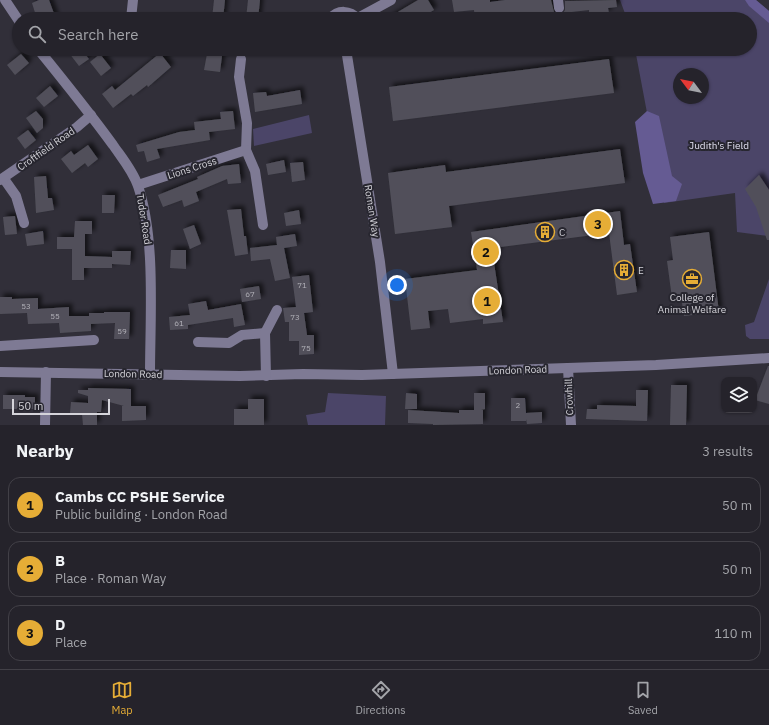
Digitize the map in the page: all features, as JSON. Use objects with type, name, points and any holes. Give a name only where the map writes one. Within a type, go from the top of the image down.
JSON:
[{"type":"street","points":[[5,0],[13,12]]},
{"type":"street","points":[[132,12],[133,0]]},
{"type":"street","points":[[370,12],[391,0]]},
{"type":"street","name":"Tudor Road","points":[[44,56],[91,115],[132,172],[138,185],[146,222],[151,274],[150,374]]},
{"type":"street","name":"Roman Way","points":[[347,56],[380,262],[393,374]]},
{"type":"street","points":[[241,59],[239,77],[247,123],[246,150],[255,171],[263,226]]},
{"type":"street","name":"Croftfield Road","points":[[2,180],[91,115]]},
{"type":"street","name":"Lions Cross","points":[[138,185],[246,150]]},
{"type":"street","points":[[2,180],[16,196],[24,223]]},
{"type":"street","points":[[266,376],[265,333],[277,310]]},
{"type":"street","points":[[198,342],[229,342],[242,335],[265,333]]},
{"type":"street","points":[[0,346],[94,340]]},
{"type":"street","name":"London Road","points":[[0,372],[266,376],[303,374],[393,374],[656,365],[769,358]]},
{"type":"street","name":"Crowhill","points":[[568,368],[570,425]]},
{"type":"street","points":[[45,425],[46,372]]},
{"type":"green space","name":"Judith's Field","points":[[620,0],[756,0],[769,11],[769,236],[737,232],[735,193],[664,203],[636,56],[757,56],[757,12],[624,12]]},
{"type":"green space","points":[[309,115],[312,133],[254,146],[253,129]]},
{"type":"green space","points":[[769,279],[769,339],[750,339],[746,336],[745,325],[754,322]]},
{"type":"green space","points":[[328,393],[386,396],[385,425],[308,425],[306,415],[325,412]]},
{"type":"shaded area","points":[[745,0],[756,0],[769,11],[769,23],[757,12],[749,6]]},
{"type":"shaded area","points":[[647,111],[659,116],[672,176],[682,184],[676,201],[653,204],[643,173],[635,122]]},
{"type":"building","points":[[39,0],[49,0],[53,12],[35,12],[32,3]]},
{"type":"building","points":[[214,0],[225,0],[224,12],[213,12]]},
{"type":"building","points":[[248,0],[260,0],[259,12],[247,12]]},
{"type":"building","points":[[418,0],[428,0],[434,10],[431,12],[398,12]]},
{"type":"building","points":[[452,0],[490,0],[490,2],[505,0],[551,0],[554,12],[474,12],[474,10],[454,12]]},
{"type":"building","points":[[616,0],[617,7],[608,8],[609,12],[589,12],[589,10],[564,12],[565,1]]},
{"type":"building","points":[[18,56],[23,56],[29,63],[15,75],[7,65]]},
{"type":"building","points":[[71,56],[87,56],[89,59],[79,66]]},
{"type":"building","points":[[98,56],[102,56],[111,68],[101,76],[90,62]]},
{"type":"building","points":[[156,56],[162,56],[171,67],[148,87],[147,85],[133,96],[131,94],[113,108],[102,94],[112,86],[115,90]]},
{"type":"building","points":[[207,56],[222,56],[220,72],[204,70]]},
{"type":"building","points":[[609,59],[614,93],[393,121],[389,87]]},
{"type":"building","points":[[50,86],[58,96],[44,107],[36,98]]},
{"type":"building","points":[[300,90],[302,104],[255,112],[253,93],[266,92],[267,96]]},
{"type":"building","points":[[36,111],[43,119],[43,128],[37,133],[26,118]]},
{"type":"building","points":[[233,111],[235,129],[209,132],[210,140],[157,149],[160,158],[147,162],[144,151],[138,152],[136,145],[179,132],[195,130],[194,122],[221,119],[220,112]]},
{"type":"building","points":[[28,130],[36,140],[25,149],[17,138]]},
{"type":"building","points":[[88,145],[98,159],[88,167],[85,163],[72,173],[61,159],[71,151],[74,155]]},
{"type":"building","points":[[620,149],[625,183],[449,206],[452,227],[395,234],[388,173],[445,165],[446,172]]},
{"type":"building","points":[[284,160],[286,172],[268,175],[266,164]]},
{"type":"building","points":[[303,162],[305,180],[292,182],[290,163]]},
{"type":"building","points":[[239,164],[241,183],[228,184],[227,179],[196,192],[199,201],[184,207],[182,200],[163,207],[158,195],[198,179],[197,177],[222,166]]},
{"type":"building","points":[[759,175],[769,190],[769,240],[767,240],[756,207],[745,189]]},
{"type":"building","points":[[46,176],[48,198],[52,198],[54,210],[36,213],[34,177]]},
{"type":"building","points":[[102,195],[115,195],[114,213],[102,213]]},
{"type":"building","points":[[241,209],[248,254],[235,256],[227,210]]},
{"type":"building","points":[[299,210],[301,224],[286,226],[284,213]]},
{"type":"building","points":[[620,211],[624,245],[630,244],[637,292],[617,295],[609,233],[501,247],[493,256],[503,322],[483,324],[483,319],[450,323],[448,309],[428,311],[430,328],[411,330],[405,279],[477,270],[471,232]]},
{"type":"building","points":[[15,216],[17,234],[5,235],[3,217]]},
{"type":"building","points":[[75,221],[92,221],[92,234],[85,234],[85,256],[112,257],[112,268],[84,268],[84,280],[72,280],[72,249],[57,249],[57,237],[74,237]]},
{"type":"building","points":[[194,225],[201,244],[190,249],[183,229]]},
{"type":"building","points":[[43,231],[44,244],[27,246],[25,234]]},
{"type":"building","name":"College of Animal Welfare","points":[[709,232],[719,312],[684,316],[681,296],[672,298],[667,261],[673,260],[670,237]]},
{"type":"building","points":[[295,234],[297,246],[284,248],[290,278],[275,281],[270,259],[251,261],[250,248],[277,245],[276,237]]},
{"type":"building","points":[[171,250],[186,250],[186,269],[170,268]]},
{"type":"building","points":[[112,251],[131,251],[130,265],[112,264]]},
{"type":"building","points":[[309,275],[313,312],[304,313],[307,335],[314,335],[314,354],[299,355],[299,341],[289,341],[289,322],[285,322],[283,308],[296,307],[292,277]]},
{"type":"building","points":[[259,286],[261,299],[242,302],[240,289]]},
{"type":"building","points":[[0,297],[12,297],[12,299],[38,298],[38,309],[69,307],[69,316],[89,316],[89,313],[104,312],[130,312],[129,339],[114,339],[115,323],[91,324],[91,331],[60,333],[59,323],[28,324],[27,313],[0,314]]},
{"type":"building","points":[[206,301],[208,310],[241,304],[245,325],[234,327],[233,318],[188,325],[188,329],[170,330],[169,317],[190,315],[188,304]]},
{"type":"building","points":[[769,366],[769,404],[757,401],[757,395]]},
{"type":"building","points":[[671,385],[687,385],[686,425],[670,425]]},
{"type":"building","points":[[88,388],[131,389],[131,406],[146,406],[146,420],[122,421],[122,406],[124,406],[102,400],[101,412],[97,412],[97,425],[83,425],[82,414],[70,413],[71,402],[88,403],[88,396],[78,393],[78,390],[88,390]]},
{"type":"building","points":[[636,390],[648,390],[647,421],[586,419],[587,409],[597,409],[597,405],[636,406]]},
{"type":"building","points":[[406,393],[417,394],[417,409],[405,409]]},
{"type":"building","points":[[474,393],[485,393],[485,409],[481,410],[483,410],[483,424],[433,425],[408,423],[408,410],[459,413],[459,410],[474,410]]},
{"type":"building","points":[[3,395],[25,395],[25,397],[35,397],[35,409],[3,409]]},
{"type":"building","points":[[511,398],[525,398],[526,413],[542,412],[542,423],[527,424],[526,419],[526,421],[511,421]]},
{"type":"building","points":[[248,399],[264,399],[264,425],[234,425],[234,409],[248,409]]},
{"type":"place","name":"D","points":[[598,224]]},
{"type":"place","name":"C","points":[[545,232]]},
{"type":"place","name":"B","points":[[486,252]]},
{"type":"place","name":"E","points":[[624,270]]},
{"type":"place","name":"College of Animal Welfare","points":[[692,279]]},
{"type":"place","name":"Cambs CC PSHE Service","points":[[487,301]]}]
